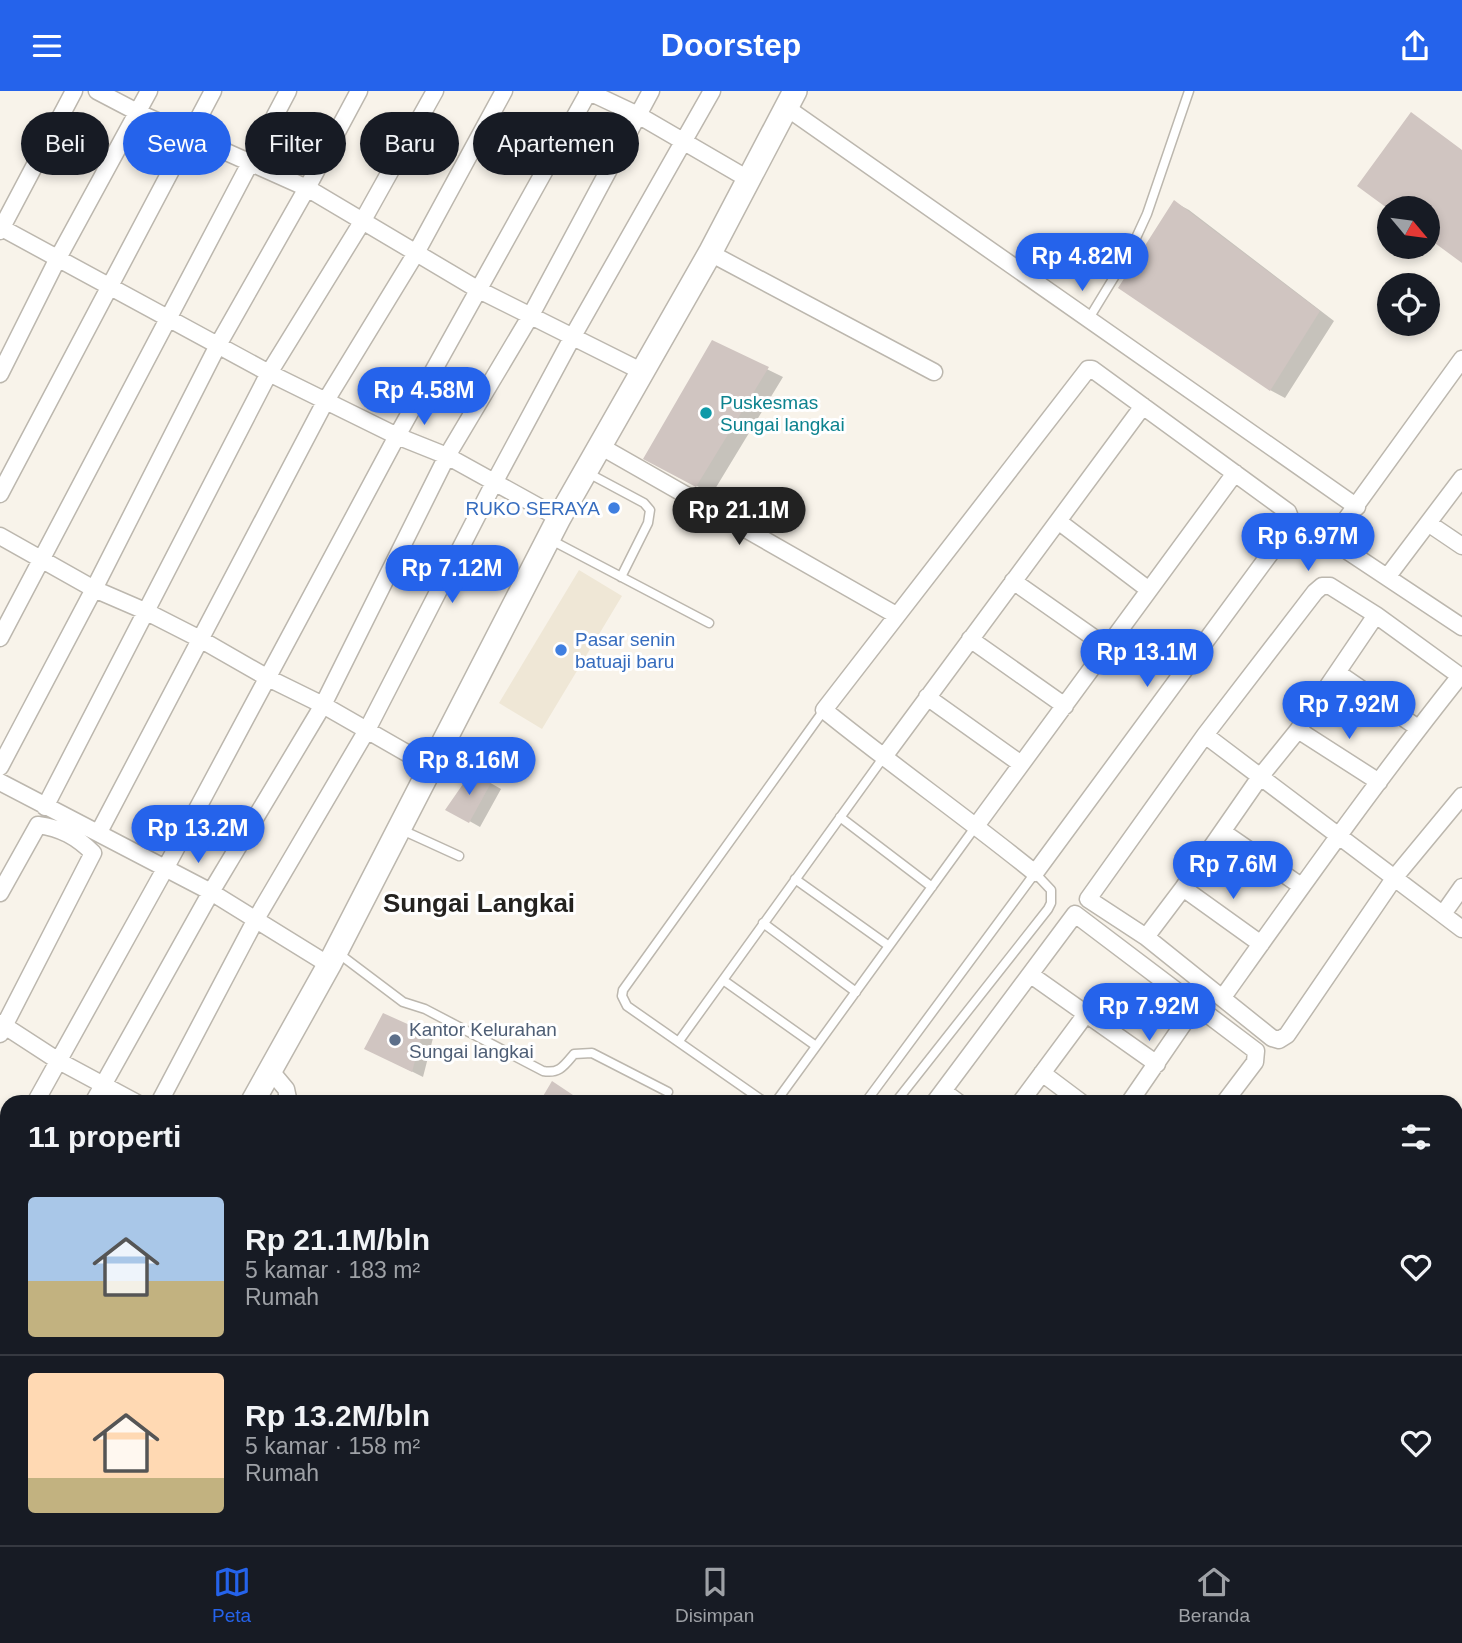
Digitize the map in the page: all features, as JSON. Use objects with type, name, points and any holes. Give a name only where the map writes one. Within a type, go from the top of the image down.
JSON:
[{"type":"street","points":[[74,91],[1,229],[269,373],[397,436],[447,456],[559,518]]},
{"type":"street","points":[[97,91],[137,112]]},
{"type":"street","points":[[139,112],[149,91]]},
{"type":"street","points":[[202,112],[213,91]]},
{"type":"street","points":[[277,112],[288,91]]},
{"type":"street","points":[[0,767],[218,345],[359,91]]},
{"type":"street","points":[[45,807],[269,373],[362,222],[435,91]]},
{"type":"street","points":[[99,832],[325,402],[416,253],[504,91]]},
{"type":"street","points":[[39,1095],[477,289],[588,91],[632,112]]},
{"type":"street","points":[[639,113],[651,91]]},
{"type":"street","points":[[163,1095],[256,919],[367,730],[573,336],[712,91]]},
{"type":"street","points":[[257,1095],[332,959],[559,518],[710,253],[791,99],[1088,320],[1357,507]]},
{"type":"street","points":[[639,116],[748,179]]},
{"type":"street","points":[[0,374],[58,258],[123,142]]},
{"type":"street","points":[[0,638],[245,173]]},
{"type":"street","points":[[0,494],[169,175]]},
{"type":"street","points":[[277,175],[307,188],[477,289],[643,372]]},
{"type":"street","points":[[97,1095],[211,892],[323,705],[447,456],[531,315],[606,175]]},
{"type":"street","points":[[710,253],[934,372]]},
{"type":"street","points":[[1462,359],[1339,529],[1338,543],[1462,627]]},
{"type":"street","points":[[1092,369],[1235,473],[1288,512],[1291,520],[1289,528],[1035,873],[824,710],[1086,370],[1092,369]]},
{"type":"street","points":[[883,758],[1143,406]]},
{"type":"street","points":[[600,446],[895,615]]},
{"type":"street","points":[[976,826],[1235,473]]},
{"type":"street","points":[[1388,576],[1462,478]]},
{"type":"street","points":[[1058,521],[1149,590]]},
{"type":"street","points":[[1428,523],[1462,546]]},
{"type":"street","points":[[0,536],[94,589],[200,639],[431,767]]},
{"type":"street","points":[[1013,581],[1107,647]]},
{"type":"street","points":[[1223,997],[1418,728],[1460,676],[1376,615],[1330,586],[1318,588],[1205,735],[1088,899],[1146,937],[1272,1038],[1279,1040],[1395,877],[1462,796]]},
{"type":"street","points":[[1146,937],[1260,777],[1298,730],[1376,615]]},
{"type":"street","points":[[970,639],[1065,706]]},
{"type":"street","points":[[1338,673],[1418,728]]},
{"type":"street","points":[[928,697],[1021,764]]},
{"type":"street","points":[[1298,730],[1379,782]]},
{"type":"street","points":[[1205,735],[1462,929]]},
{"type":"street","points":[[0,782],[99,832],[332,959]]},
{"type":"street","points":[[0,893],[38,825],[55,827],[78,839],[93,853],[1,1027],[123,1095]]},
{"type":"street","points":[[1223,832],[1301,887]]},
{"type":"street","points":[[1443,914],[1462,887]]},
{"type":"street","points":[[1183,888],[1261,944]]},
{"type":"street","points":[[941,1095],[1075,914],[1254,1048],[1257,1055],[1255,1062],[1230,1095]]},
{"type":"street","points":[[1031,975],[1157,1064]]},
{"type":"street","points":[[1135,1095],[1197,1004]]},
{"type":"street","points":[[1026,1095],[1086,1014]]},
{"type":"street","points":[[271,1071],[286,1089],[287,1095]]},
{"type":"street","points":[[1042,1073],[1071,1095]]},
{"type":"lane","points":[[1088,320],[1130,251],[1147,215],[1189,91]]},
{"type":"lane","points":[[585,472],[644,503],[650,510],[648,523],[621,577]]},
{"type":"lane","points":[[548,539],[709,623]]},
{"type":"lane","points":[[754,1095],[627,1006],[622,996],[623,990],[824,710]]},
{"type":"lane","points":[[679,1041],[883,758]]},
{"type":"lane","points":[[840,817],[932,887]]},
{"type":"lane","points":[[781,1095],[976,826]]},
{"type":"lane","points":[[399,828],[459,856]]},
{"type":"lane","points":[[871,1095],[1035,873],[1051,890],[1048,909],[901,1095]]},
{"type":"lane","points":[[795,879],[889,946]]},
{"type":"lane","points":[[763,923],[856,992]]},
{"type":"lane","points":[[332,959],[403,1002],[425,1009],[543,1071],[552,1073],[561,1070],[574,1055],[592,1053],[668,1092]]},
{"type":"lane","points":[[723,979],[816,1047]]},
{"type":"shaded area","name":"Pasar senin batuaji baru","points":[[579,570],[622,596],[542,729],[499,703]]},
{"type":"building","points":[[1411,112],[1462,150],[1462,263],[1440,247],[1440,196],[1377,196],[1377,201],[1357,186]]},
{"type":"building","points":[[1174,200],[1320,311],[1270,391],[1118,288]]},
{"type":"building","name":"Puskesmas Sungai langkai","points":[[712,340],[769,367],[696,487],[643,459]]},
{"type":"building","points":[[472,771],[492,781],[469,823],[445,810]]},
{"type":"building","name":"Kantor Kelurahan Sungai langkai","points":[[383,1013],[423,1031],[412,1072],[364,1049]]},
{"type":"building","points":[[552,1081],[573,1095],[544,1095]]},
{"type":"place","name":"Puskesmas Sungai langkai","points":[[706,413]]},
{"type":"place","name":"RUKO SERAYA","points":[[614,508]]},
{"type":"place","name":"Pasar senin batuaji baru","points":[[561,650]]},
{"type":"place","name":"Kantor Kelurahan Sungai langkai","points":[[395,1040]]},
{"type":"district","name":"Sungai Langkai","points":[[479,903]]}]
